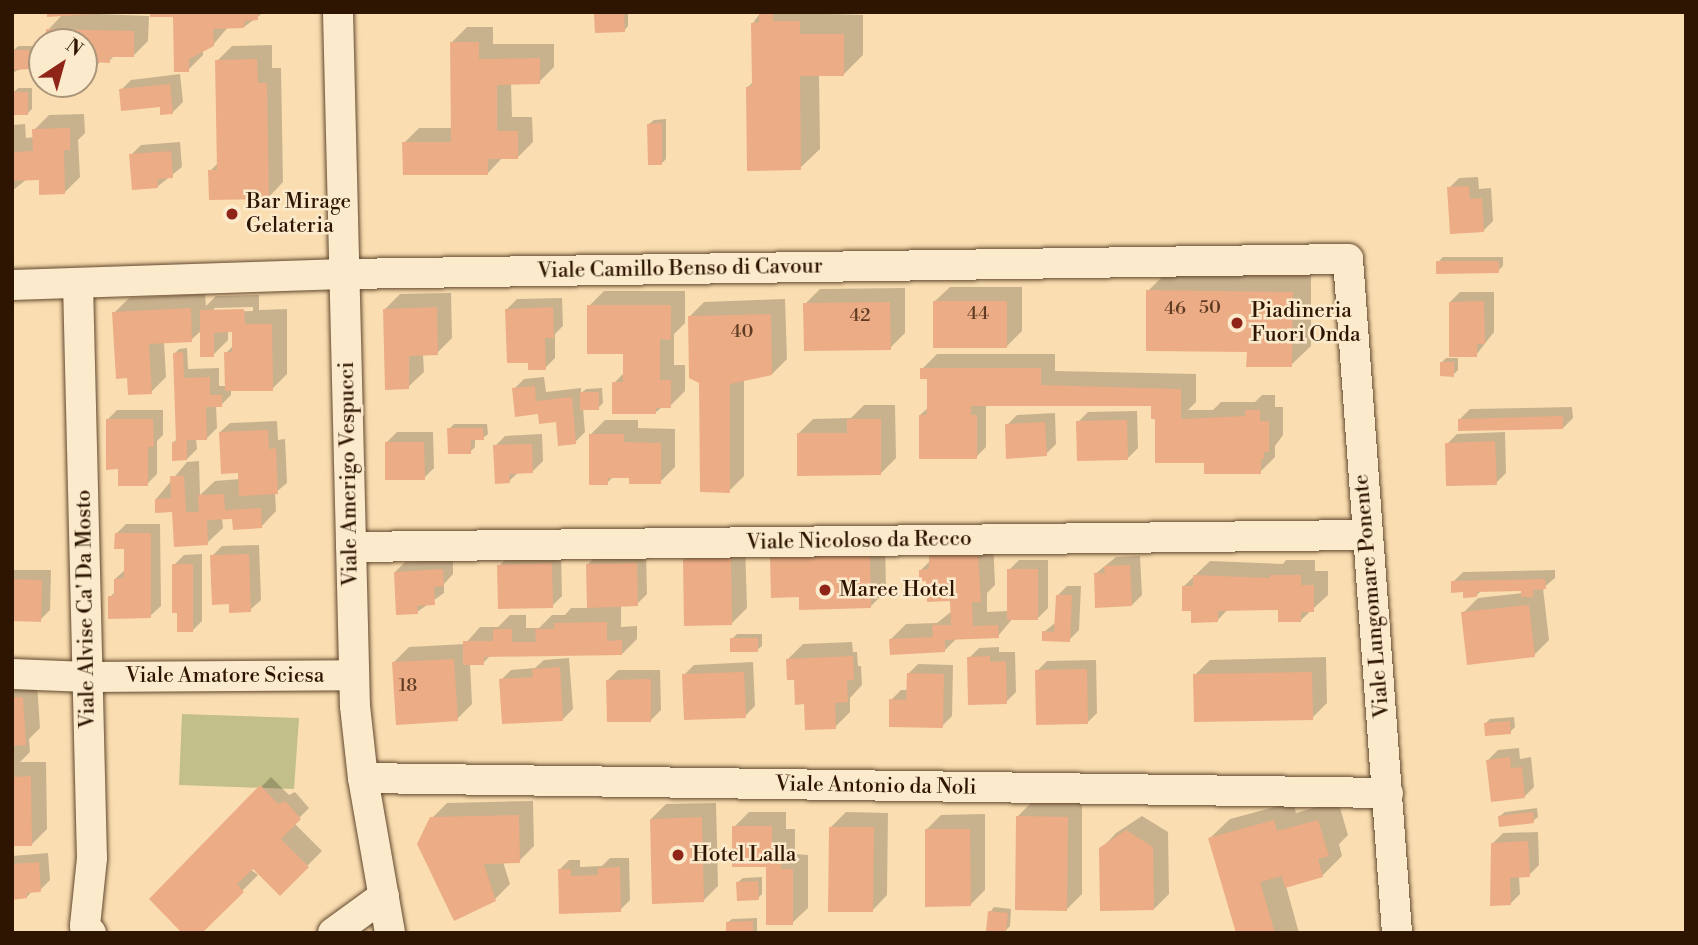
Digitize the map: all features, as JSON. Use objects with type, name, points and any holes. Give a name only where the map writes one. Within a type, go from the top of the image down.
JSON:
[{"type":"street","name":"Viale Amerigo Vespucci","points":[[338,12],[354,676],[363,778],[390,933]]},
{"type":"street","name":"Viale Camillo Benso di Cavour","points":[[12,285],[344,274],[1348,259]]},
{"type":"street","name":"Viale Lungomare Ponente","points":[[1348,259],[1397,933]]},
{"type":"street","name":"Viale Alvise Ca' Da Mosto","points":[[78,283],[92,858],[83,930]]},
{"type":"street","name":"Viale Nicoloso da Recco","points":[[351,547],[1366,535]]},
{"type":"street","name":"Viale Amatore Sciesa","points":[[12,674],[88,677],[354,676]]},
{"type":"street","name":"Viale Antonio da Noli","points":[[363,778],[1388,793]]},
{"type":"street","points":[[333,933],[384,897]]},
{"type":"shaded area","points":[[182,714],[299,718],[294,789],[179,785]]},
{"type":"building","points":[[47,12],[96,12],[96,14],[47,17]]},
{"type":"building","points":[[150,12],[258,12],[258,20],[245,21],[244,28],[213,29],[214,46],[189,59],[189,72],[174,72],[173,17],[150,17]]},
{"type":"building","points":[[759,12],[773,12],[773,21],[800,21],[800,34],[844,34],[844,76],[800,76],[801,170],[747,171],[746,87],[752,86],[751,23],[759,22]]},
{"type":"building","points":[[624,13],[625,32],[595,33],[594,14]]},
{"type":"building","points":[[98,30],[134,31],[134,57],[110,57],[110,63],[98,62]]},
{"type":"building","points":[[450,42],[479,42],[479,59],[540,58],[540,84],[497,85],[497,131],[518,131],[518,159],[488,159],[488,175],[403,175],[402,142],[451,142]]},
{"type":"building","points":[[12,50],[28,50],[28,69],[12,70]]},
{"type":"building","points":[[257,59],[258,83],[267,83],[269,199],[209,200],[208,170],[217,170],[215,60]]},
{"type":"building","points":[[170,84],[173,114],[160,115],[160,107],[121,111],[119,89]]},
{"type":"building","points":[[12,92],[28,92],[28,115],[12,115]]},
{"type":"building","points":[[662,123],[662,165],[648,165],[647,124]]},
{"type":"building","points":[[70,128],[70,150],[64,150],[65,194],[39,195],[39,180],[12,181],[12,152],[33,151],[32,129]]},
{"type":"building","points":[[171,151],[173,178],[158,179],[158,188],[132,190],[129,154]]},
{"type":"building","points":[[1469,186],[1470,199],[1482,198],[1484,232],[1450,234],[1447,187]]},
{"type":"building","points":[[1436,261],[1499,261],[1499,273],[1436,274]]},
{"type":"building","points":[[1146,290],[1293,292],[1292,367],[1246,367],[1247,352],[1146,351]]},
{"type":"building","points":[[933,301],[1007,301],[1007,348],[933,348]]},
{"type":"building","points":[[1484,301],[1485,344],[1477,344],[1477,357],[1449,357],[1449,302]]},
{"type":"building","points":[[890,302],[891,350],[804,351],[803,303]]},
{"type":"building","points":[[587,305],[671,305],[671,340],[660,339],[660,380],[671,380],[671,408],[656,408],[656,414],[612,414],[612,382],[623,382],[623,354],[587,354]]},
{"type":"building","points":[[437,307],[438,355],[409,356],[409,389],[385,390],[383,309]]},
{"type":"building","points":[[553,307],[554,338],[545,338],[546,370],[528,370],[528,363],[507,363],[505,309]]},
{"type":"building","points":[[191,308],[192,342],[149,344],[152,394],[128,395],[127,378],[116,379],[112,312]]},
{"type":"building","points":[[244,309],[245,324],[272,324],[273,391],[225,391],[224,352],[232,352],[232,332],[214,333],[214,357],[200,357],[200,310]]},
{"type":"building","points":[[771,314],[772,375],[730,384],[730,493],[700,492],[699,383],[689,378],[688,316]]},
{"type":"building","points":[[183,352],[184,378],[210,377],[210,395],[222,395],[222,407],[206,407],[207,440],[187,440],[187,460],[172,461],[172,442],[176,442],[173,353]]},
{"type":"building","points":[[1440,362],[1454,362],[1454,377],[1440,376]]},
{"type":"building","points":[[920,368],[1041,368],[1041,385],[1181,389],[1181,419],[1245,416],[1245,410],[1260,410],[1260,421],[1269,421],[1269,452],[1264,452],[1264,459],[1261,459],[1261,474],[1204,474],[1204,463],[1155,463],[1155,419],[1151,419],[1151,406],[971,406],[971,415],[977,415],[977,459],[919,459],[919,415],[927,415],[927,379],[920,379]]},
{"type":"building","points":[[535,386],[536,401],[572,397],[576,444],[558,446],[556,422],[539,424],[538,414],[515,417],[512,388]]},
{"type":"building","points":[[580,392],[599,392],[599,410],[580,410]]},
{"type":"building","points":[[1563,416],[1563,429],[1458,431],[1458,419]]},
{"type":"building","points":[[106,419],[153,419],[154,447],[148,447],[148,486],[118,486],[118,469],[106,470]]},
{"type":"building","points":[[847,419],[881,419],[881,475],[797,476],[797,433],[847,433]]},
{"type":"building","points":[[1127,420],[1128,460],[1077,461],[1076,421]]},
{"type":"building","points":[[1045,422],[1047,456],[1006,459],[1005,424]]},
{"type":"building","points":[[447,428],[483,428],[484,440],[471,440],[471,454],[448,454]]},
{"type":"building","points":[[268,430],[269,449],[276,448],[278,494],[239,496],[238,473],[221,474],[219,432]]},
{"type":"building","points":[[589,434],[624,434],[624,442],[661,443],[661,484],[629,484],[629,478],[608,478],[608,485],[589,485]]},
{"type":"building","points":[[1495,441],[1497,485],[1446,486],[1445,443]]},
{"type":"building","points":[[385,442],[424,442],[425,480],[385,480]]},
{"type":"building","points":[[532,444],[533,473],[509,474],[510,483],[495,484],[493,445]]},
{"type":"building","points":[[170,476],[184,476],[186,512],[199,512],[198,495],[224,494],[225,510],[261,508],[262,528],[233,530],[232,519],[207,520],[208,545],[174,547],[172,512],[155,513],[155,499],[171,498]]},
{"type":"building","points":[[115,533],[151,533],[151,618],[108,619],[108,596],[114,596],[114,579],[124,578],[124,549],[114,549]]},
{"type":"building","points":[[978,553],[981,602],[972,602],[973,626],[998,625],[999,638],[945,640],[945,652],[890,655],[889,639],[933,637],[932,625],[951,625],[950,601],[927,602],[926,581],[919,581],[919,570],[929,569],[929,555]]},
{"type":"building","points":[[249,554],[251,612],[229,613],[229,604],[212,605],[210,555]]},
{"type":"building","points":[[870,555],[871,608],[799,610],[799,597],[771,598],[770,557]]},
{"type":"building","points":[[731,558],[732,625],[684,626],[683,559]]},
{"type":"building","points":[[552,563],[553,608],[498,609],[497,565]]},
{"type":"building","points":[[637,563],[638,606],[587,608],[586,564]]},
{"type":"building","points":[[172,564],[193,564],[193,632],[177,632],[177,613],[172,613]]},
{"type":"building","points":[[1130,565],[1132,606],[1095,608],[1094,573],[1105,573],[1104,566]]},
{"type":"building","points":[[443,569],[444,586],[434,587],[435,605],[417,606],[418,614],[396,615],[394,572]]},
{"type":"building","points":[[1007,569],[1038,569],[1038,620],[1007,620]]},
{"type":"building","points":[[1193,575],[1270,578],[1270,575],[1301,575],[1301,585],[1314,585],[1314,612],[1301,612],[1301,622],[1278,622],[1278,610],[1218,611],[1218,622],[1191,623],[1191,611],[1182,611],[1182,586],[1193,586]]},
{"type":"building","points":[[12,579],[42,580],[41,622],[12,621]]},
{"type":"building","points":[[1545,579],[1546,589],[1533,590],[1533,597],[1521,597],[1521,591],[1477,592],[1477,597],[1463,598],[1463,592],[1451,593],[1451,581]]},
{"type":"building","points":[[1056,595],[1072,595],[1070,642],[1042,641],[1042,631],[1054,632]]},
{"type":"building","points":[[1529,605],[1535,657],[1467,665],[1461,612]]},
{"type":"building","points":[[607,622],[607,641],[622,640],[622,655],[484,657],[484,665],[463,665],[463,641],[493,641],[493,629],[512,629],[512,642],[536,642],[535,629],[554,629],[554,623]]},
{"type":"building","points":[[730,638],[758,638],[758,652],[730,652]]},
{"type":"building","points":[[853,656],[854,680],[847,680],[848,702],[835,703],[836,729],[805,730],[804,704],[795,705],[794,680],[787,680],[786,659]]},
{"type":"building","points":[[990,656],[990,662],[1006,661],[1007,704],[968,705],[967,657]]},
{"type":"building","points":[[454,659],[458,721],[396,725],[392,662]]},
{"type":"building","points":[[560,667],[563,721],[502,724],[499,679],[533,677],[532,669]]},
{"type":"building","points":[[1087,669],[1088,724],[1036,725],[1035,670]]},
{"type":"building","points":[[744,672],[746,718],[684,720],[682,674]]},
{"type":"building","points":[[1312,672],[1313,720],[1194,722],[1193,674]]},
{"type":"building","points":[[907,673],[944,674],[943,728],[889,727],[889,699],[906,700]]},
{"type":"building","points":[[651,679],[651,722],[607,722],[606,680]]},
{"type":"building","points":[[23,697],[26,745],[12,746],[12,698]]},
{"type":"building","points":[[1510,721],[1511,734],[1485,736],[1484,723]]},
{"type":"building","points":[[1510,757],[1511,768],[1522,767],[1525,798],[1491,802],[1486,760]]},
{"type":"building","points":[[31,776],[32,846],[12,846],[12,777]]},
{"type":"building","points":[[260,785],[278,804],[285,801],[301,819],[281,839],[309,867],[280,896],[253,869],[237,884],[244,892],[202,933],[182,933],[149,899]]},
{"type":"building","points":[[1533,812],[1534,823],[1499,827],[1498,816]]},
{"type":"building","points":[[519,815],[520,863],[484,864],[496,901],[454,921],[417,844],[430,817]]},
{"type":"building","points":[[1016,816],[1068,817],[1067,911],[1015,910]]},
{"type":"building","points":[[702,817],[704,902],[652,904],[650,819]]},
{"type":"building","points":[[1274,820],[1277,831],[1318,820],[1329,856],[1318,859],[1323,877],[1285,888],[1282,876],[1260,882],[1275,933],[1236,933],[1208,838]]},
{"type":"building","points":[[732,826],[772,826],[772,843],[781,844],[781,869],[793,869],[793,925],[766,925],[766,867],[732,867]]},
{"type":"building","points":[[829,827],[874,827],[873,912],[828,912]]},
{"type":"building","points":[[925,829],[970,829],[971,906],[925,907]]},
{"type":"building","points":[[1126,830],[1153,847],[1154,910],[1100,911],[1099,848]]},
{"type":"building","points":[[1528,841],[1530,877],[1510,878],[1511,905],[1490,906],[1491,843]]},
{"type":"building","points":[[39,862],[41,892],[27,893],[27,898],[12,900],[12,864]]},
{"type":"building","points":[[620,867],[621,912],[559,914],[558,869],[571,869],[571,876],[598,875],[598,868]]},
{"type":"building","points":[[758,881],[759,900],[737,901],[736,882]]},
{"type":"building","points":[[988,911],[1008,913],[1006,932],[986,931]]},
{"type":"building","points":[[753,921],[753,933],[726,933],[726,922]]},
{"type":"place","name":"Bar Mirage Gelateria","points":[[232,214]]},
{"type":"place","name":"Piadineria Fuori Onda","points":[[1237,323]]},
{"type":"place","name":"Maree Hotel","points":[[825,590]]},
{"type":"place","name":"Hotel Lalla","points":[[678,855]]}]
